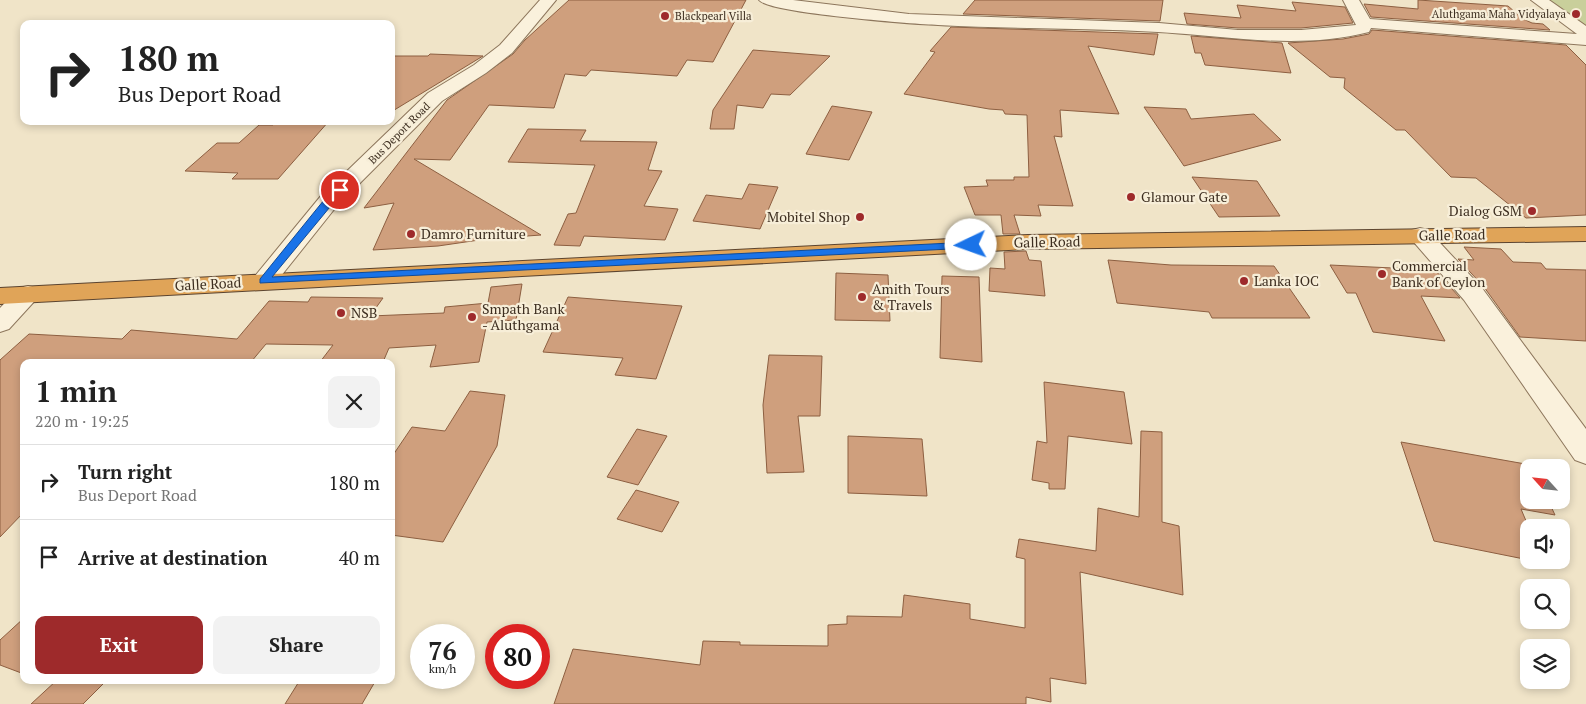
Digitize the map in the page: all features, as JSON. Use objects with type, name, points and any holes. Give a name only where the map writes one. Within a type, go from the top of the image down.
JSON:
[{"type":"highway","name":"Galle Road","points":[[0,296],[1028,242],[1586,234]]},
{"type":"street","name":"Bus Deport Road","points":[[264,281],[328,202],[435,97],[480,69],[506,49],[548,0]]},
{"type":"street","points":[[767,0],[818,10],[884,17],[990,14],[1240,35],[1346,32],[1363,29],[1365,23],[1351,0]]},
{"type":"street","points":[[1540,0],[1586,33]]},
{"type":"street","points":[[1365,23],[1586,40]]},
{"type":"street","points":[[1420,235],[1473,294],[1586,452]]},
{"type":"street","points":[[0,323],[28,294]]},
{"type":"green space","name":"Aluthgama Maha Vidyalaya","points":[[1545,0],[1586,0],[1586,29]]},
{"type":"building","points":[[569,0],[746,0],[713,62],[687,60],[677,76],[591,70],[586,76],[565,74],[554,108],[489,105],[450,160],[414,159],[541,235],[486,239],[438,246],[373,250],[394,203],[364,208],[447,100],[513,54],[525,40]]},
{"type":"building","points":[[975,0],[1163,0],[1160,21],[963,14]]},
{"type":"building","points":[[1418,0],[1508,6],[1523,19],[1532,23],[1543,24],[1550,30],[1371,17],[1364,4],[1418,9]]},
{"type":"building","points":[[1292,2],[1345,7],[1353,23],[1301,28],[1238,28],[1187,24],[1184,13],[1241,18],[1237,5],[1296,11]]},
{"type":"building","points":[[951,27],[1158,34],[1154,55],[1088,46],[1119,114],[1060,110],[1062,137],[1054,136],[1073,206],[1038,205],[1041,216],[1014,215],[1020,234],[1003,234],[1001,215],[975,215],[964,187],[988,186],[986,180],[1014,180],[1014,177],[1029,177],[1027,115],[1005,114],[1003,110],[904,94],[935,52],[930,51]]},
{"type":"building","points":[[1372,30],[1566,45],[1586,65],[1586,215],[1526,218],[1476,178],[1451,177],[1405,130],[1396,130],[1344,88],[1345,78],[1330,77],[1288,43],[1343,39],[1369,34]]},
{"type":"building","points":[[1191,36],[1282,43],[1291,73],[1205,65],[1201,53],[1195,53]]},
{"type":"building","points":[[753,50],[830,56],[790,95],[771,94],[763,108],[737,105],[734,129],[710,129],[713,110]]},
{"type":"building","points":[[430,54],[483,56],[395,110],[395,56],[428,56]]},
{"type":"building","points":[[832,106],[872,112],[849,160],[806,154]]},
{"type":"building","points":[[1144,107],[1186,109],[1191,119],[1254,114],[1281,140],[1184,166]]},
{"type":"building","points":[[259,125],[325,125],[278,179],[232,179],[238,173],[185,171],[217,143],[239,143]]},
{"type":"building","points":[[528,129],[586,130],[580,141],[657,142],[648,170],[662,171],[644,206],[678,209],[665,240],[584,236],[580,246],[554,245],[568,214],[576,213],[595,165],[508,162]]},
{"type":"building","points":[[1192,177],[1257,181],[1280,216],[1219,217]]},
{"type":"building","points":[[749,184],[778,187],[760,229],[693,221],[706,195],[742,199]]},
{"type":"building","points":[[1464,247],[1501,249],[1513,262],[1541,263],[1546,269],[1586,270],[1586,341],[1520,337],[1484,287],[1458,259],[1474,260]]},
{"type":"building","points":[[1026,251],[1029,260],[1041,261],[1045,296],[989,291],[990,268],[1005,269],[1004,252]]},
{"type":"building","points":[[1108,260],[1171,265],[1274,266],[1310,318],[1212,318],[1209,312],[1117,303]]},
{"type":"building","points":[[1330,265],[1435,270],[1460,298],[1421,296],[1445,341],[1373,332],[1356,293],[1347,293]]},
{"type":"building","name":"Amith Tours & Travels","points":[[836,273],[888,275],[890,321],[835,320]]},
{"type":"building","points":[[942,276],[979,277],[982,362],[940,358]]},
{"type":"building","points":[[522,284],[516,320],[487,322],[479,362],[430,367],[436,345],[389,348],[384,359],[322,359],[333,345],[266,344],[254,359],[20,359],[20,516],[0,537],[0,360],[29,334],[122,339],[131,330],[237,339],[269,301],[308,302],[311,297],[383,298],[370,316],[444,313],[445,307],[488,303],[491,287]]},
{"type":"building","points":[[568,297],[682,306],[656,379],[615,375],[623,358],[543,352]]},
{"type":"building","points":[[769,355],[822,356],[820,416],[798,416],[804,472],[767,473],[763,405]]},
{"type":"building","points":[[1044,382],[1124,392],[1132,444],[1068,436],[1065,489],[1049,489],[1049,483],[1032,480],[1037,441],[1047,443]]},
{"type":"building","points":[[470,391],[505,395],[497,446],[443,542],[395,536],[395,452],[412,427],[445,431]]},
{"type":"building","points":[[637,429],[667,436],[638,485],[607,477]]},
{"type":"building","points":[[1141,431],[1162,432],[1162,522],[1179,526],[1183,595],[1080,572],[1086,684],[1050,678],[1051,702],[1026,697],[1026,704],[554,704],[573,649],[700,665],[703,641],[740,642],[740,645],[828,646],[828,625],[847,624],[847,616],[902,617],[904,595],[970,604],[970,619],[1025,628],[1025,559],[1016,557],[1019,539],[1096,551],[1098,508],[1139,517]]},
{"type":"building","points":[[848,436],[922,439],[927,496],[848,493]]},
{"type":"building","points":[[1401,442],[1520,463],[1520,509],[1525,519],[1520,519],[1520,558],[1434,541]]},
{"type":"building","points":[[636,490],[679,502],[662,532],[617,519]]},
{"type":"building","points":[[1521,509],[1552,509],[1555,515]]},
{"type":"building","points":[[20,622],[20,672],[0,665],[0,640]]},
{"type":"building","points":[[53,684],[103,684],[83,704],[31,704]]},
{"type":"building","points":[[298,684],[374,684],[362,704],[285,704]]},
{"type":"place","name":"Aluthgama Maha Vidyalaya","points":[[1576,14]]},
{"type":"place","name":"Blackpearl Villa","points":[[665,16]]},
{"type":"place","name":"Glamour Gate","points":[[1131,197]]},
{"type":"place","name":"Dialog GSM","points":[[1532,211]]},
{"type":"place","name":"Mobitel Shop","points":[[860,217]]},
{"type":"place","name":"Damro Furniture","points":[[411,234]]},
{"type":"place","name":"Commercial Bank of Ceylon","points":[[1382,274]]},
{"type":"place","name":"Lanka IOC","points":[[1244,281]]},
{"type":"place","name":"Amith Tours & Travels","points":[[862,297]]},
{"type":"place","name":"NSB","points":[[341,313]]},
{"type":"place","name":"Smpath Bank - Aluthgama","points":[[472,317]]},
{"type":"route","points":[[340,190],[328,202],[264,281],[971,245]]}]
